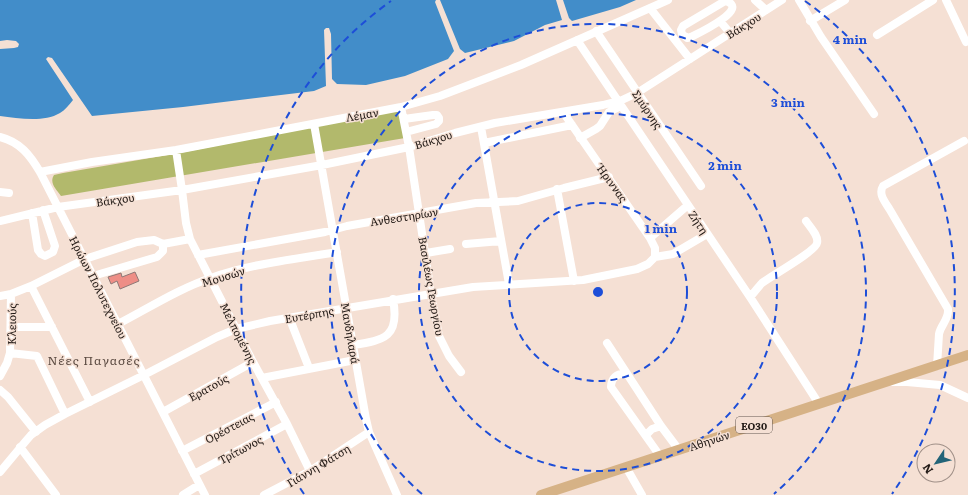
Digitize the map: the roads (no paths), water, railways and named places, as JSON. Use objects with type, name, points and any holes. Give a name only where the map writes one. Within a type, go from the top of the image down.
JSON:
[{"type":"main road","name":"Αθηνών","points":[[541,495],[968,356]]},
{"type":"street","name":"Λέμαν","points":[[40,172],[92,162],[176,150],[401,107],[440,96],[521,65],[668,0]]},
{"type":"street","points":[[756,0],[766,10]]},
{"type":"street","name":"Βάκχου","points":[[0,221],[58,207],[182,190],[322,165],[409,147],[481,127],[619,104],[782,0]]},
{"type":"street","points":[[799,0],[810,21],[874,114]]},
{"type":"street","points":[[810,21],[845,0]]},
{"type":"street","points":[[877,35],[933,0]]},
{"type":"street","points":[[946,0],[966,42]]},
{"type":"street","points":[[725,1],[728,2],[733,9],[732,12],[720,21],[691,37],[687,38],[682,34],[681,30],[683,26],[725,1]]},
{"type":"street","points":[[650,8],[690,59]]},
{"type":"street","points":[[720,21],[730,33]]},
{"type":"street","name":"Σμύρνης","points":[[596,31],[701,186]]},
{"type":"street","name":"Ζήτη","points":[[577,40],[750,297],[819,404]]},
{"type":"street","points":[[580,138],[600,126],[609,112],[619,104]]},
{"type":"street","name":"Βασιλέως Γεωργίου","points":[[401,107],[420,213],[431,293],[441,340],[449,356],[461,372]]},
{"type":"street","name":"Ήριννας","points":[[564,112],[580,138],[609,177],[650,238],[655,248],[654,258]]},
{"type":"street","points":[[404,119],[433,115],[437,115],[439,118],[439,121],[436,124],[406,132]]},
{"type":"street","name":"Μανδηλαρά","points":[[314,124],[364,412],[369,432],[397,495]]},
{"type":"street","points":[[484,142],[572,125]]},
{"type":"street","points":[[481,127],[509,284]]},
{"type":"street","name":"Ηρώων Πολυτεχνείου","points":[[0,137],[16,143],[24,148],[34,161],[205,495]]},
{"type":"street","points":[[936,366],[940,329],[948,318],[948,309],[890,210],[881,194],[881,190],[883,186],[964,141]]},
{"type":"street","name":"Μελπομένης","points":[[176,150],[186,223],[190,239],[253,362],[276,402],[310,471]]},
{"type":"street","name":"Ανθεστηρίων","points":[[198,255],[476,203],[518,201],[609,177]]},
{"type":"street","points":[[557,190],[574,281]]},
{"type":"street","points":[[0,192],[9,193]]},
{"type":"street","points":[[650,238],[688,205]]},
{"type":"street","points":[[32,213],[38,250],[45,256],[50,255],[55,246],[43,210]]},
{"type":"street","points":[[750,297],[762,283],[805,255],[816,246],[817,239],[806,221]]},
{"type":"street","name":"Ευτέρπης","points":[[0,472],[20,447],[36,432],[65,414],[199,346],[236,329],[289,317],[431,293],[473,287],[574,281],[631,270],[648,264],[654,258],[673,254],[707,234]]},
{"type":"street","points":[[93,276],[157,257],[163,251],[163,244],[190,239]]},
{"type":"street","name":"Κλειούς","points":[[0,296],[11,294],[31,286],[85,259],[136,242],[155,240],[163,244]]},
{"type":"street","points":[[466,244],[501,241]]},
{"type":"street","points":[[426,253],[450,249]]},
{"type":"street","name":"Μουσών","points":[[118,324],[210,278],[243,269],[336,252]]},
{"type":"street","points":[[31,286],[90,402]]},
{"type":"street","name":"Κλειούς","points":[[0,376],[7,363],[10,353],[11,294]]},
{"type":"street","points":[[353,345],[375,342],[390,332],[395,323],[393,299]]},
{"type":"street","points":[[289,317],[309,368]]},
{"type":"street","points":[[11,327],[52,327]]},
{"type":"street","points":[[607,343],[626,374],[679,450]]},
{"type":"street","points":[[10,353],[37,356],[65,414]]},
{"type":"street","points":[[262,378],[355,360]]},
{"type":"street","name":"Ερατούς","points":[[163,412],[253,362]]},
{"type":"street","points":[[626,374],[620,374],[615,377],[611,382],[611,387],[660,456]]},
{"type":"street","points":[[878,385],[895,382],[940,385],[968,398]]},
{"type":"street","points":[[0,390],[8,397],[36,432]]},
{"type":"street","name":"Ορέστειας","points":[[182,451],[276,402]]},
{"type":"street","name":"Τρίτωνος","points":[[194,474],[287,424]]},
{"type":"street","points":[[646,435],[652,429],[661,426]]},
{"type":"street","name":"Γιάννη Φάτση","points":[[264,495],[310,471],[369,432]]},
{"type":"street","points":[[20,447],[56,495]]},
{"type":"street","points":[[626,467],[642,495]]},
{"type":"street","points":[[183,495],[200,485]]},
{"type":"water","points":[[0,0],[436,0],[435,2],[454,51],[448,59],[405,76],[366,85],[337,84],[332,79],[331,34],[329,28],[326,28],[324,30],[326,86],[314,91],[183,107],[92,116],[52,58],[48,57],[46,59],[73,100],[64,110],[53,116],[38,119],[15,118],[0,116]]},
{"type":"water","points":[[440,0],[556,0],[562,20],[545,25],[514,41],[465,53],[460,49]]},
{"type":"water","points":[[563,0],[636,0],[620,7],[572,21],[569,18]]},
{"type":"district","name":"Νέες Παγασές","points":[[94,360]]}]
